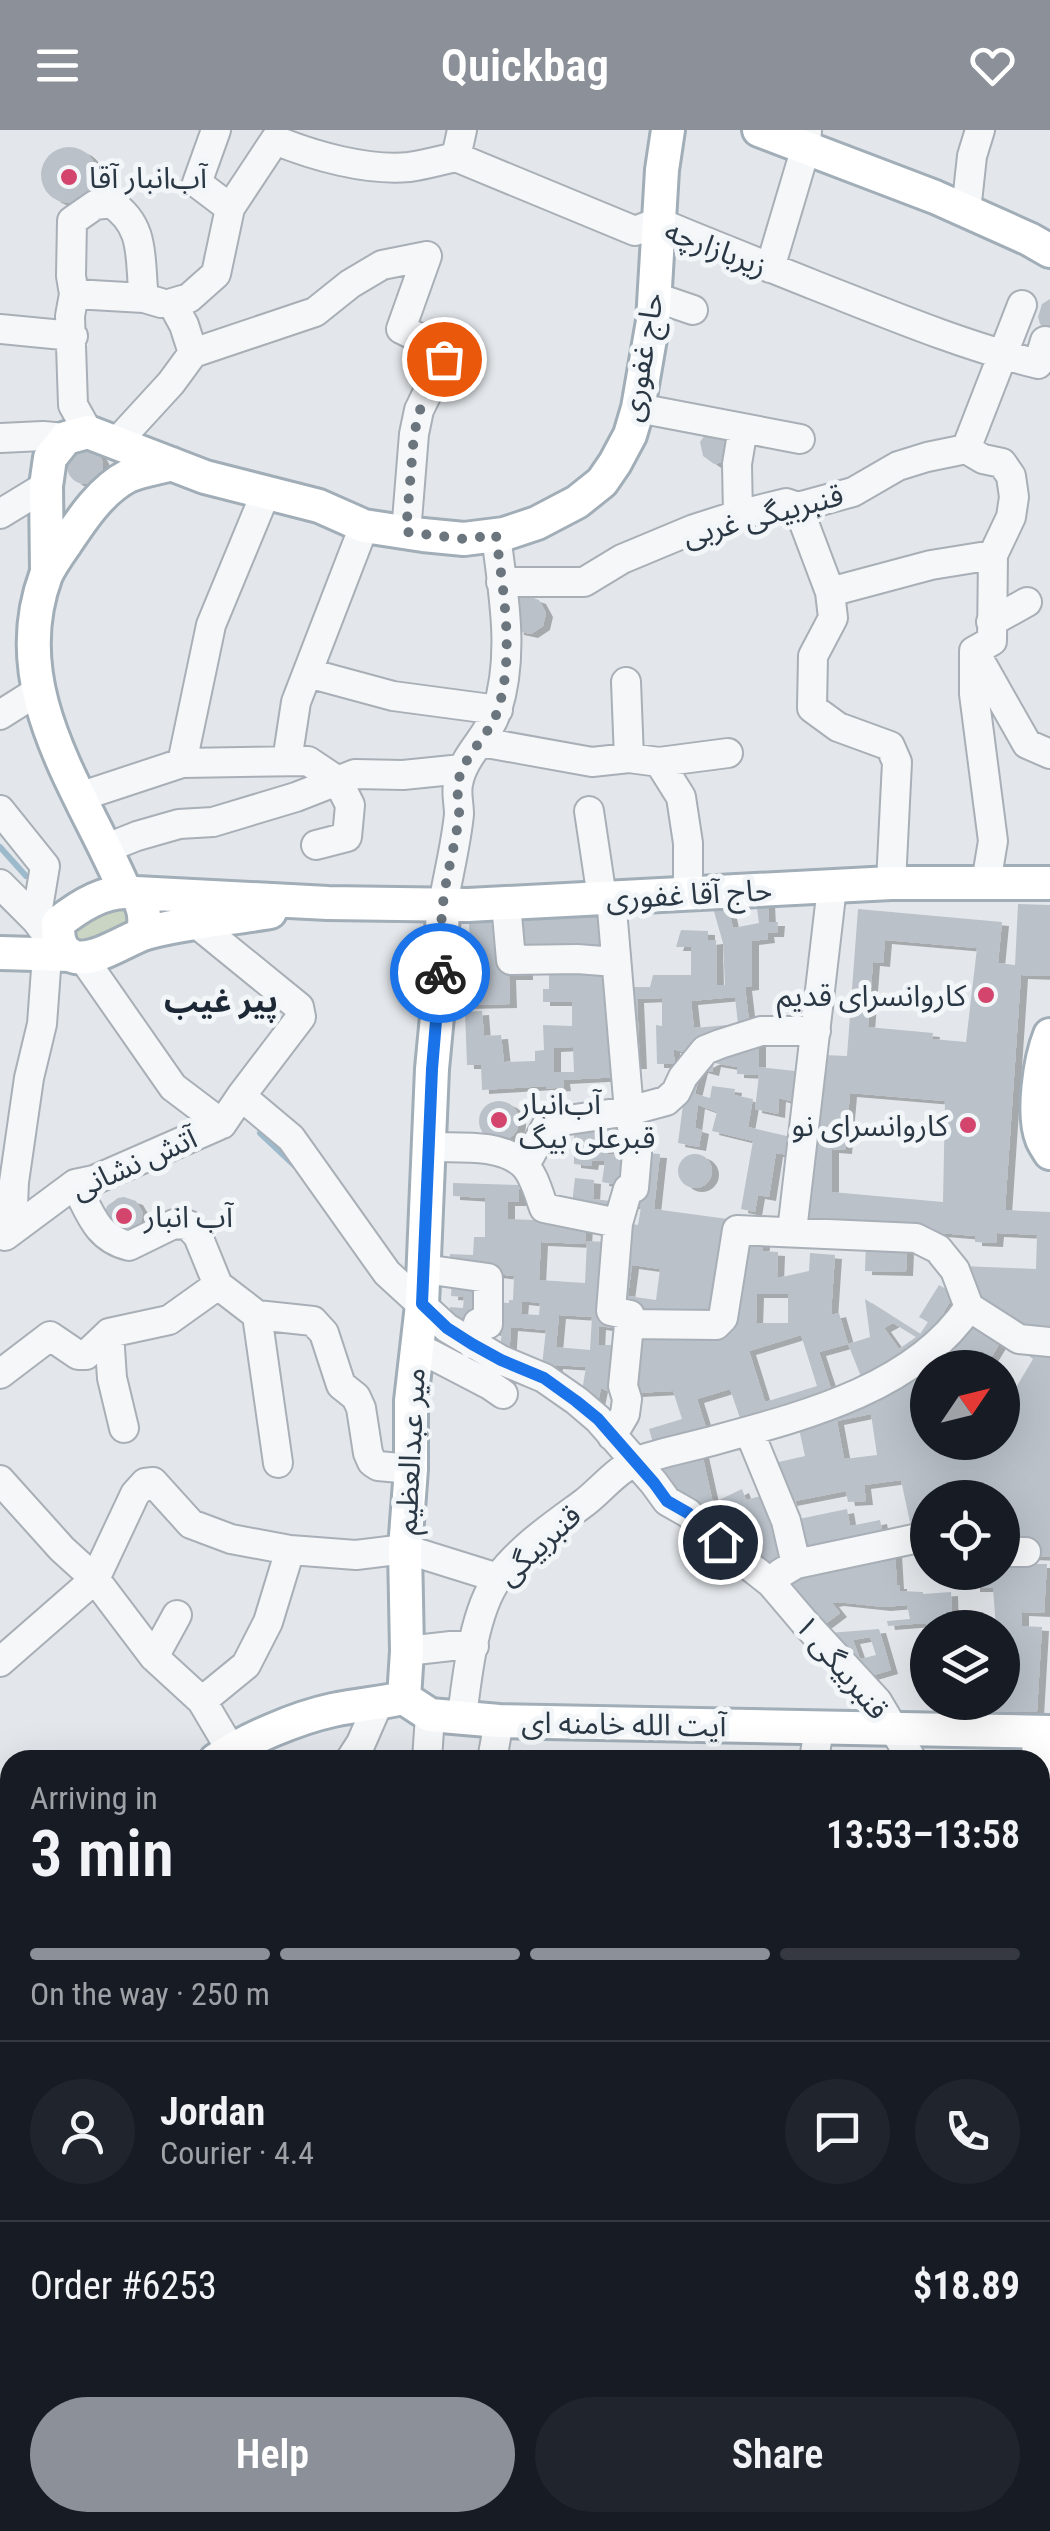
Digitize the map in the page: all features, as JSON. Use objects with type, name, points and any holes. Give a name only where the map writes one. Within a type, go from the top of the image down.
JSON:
[{"type":"main road","name":"حاج غفوری","points":[[90,438],[206,476],[319,506],[364,526],[464,539],[537,524],[577,502],[602,482],[630,435],[653,321],[668,130]]},
{"type":"main road","points":[[759,130],[807,139],[1050,251]]},
{"type":"main road","points":[[1006,229],[1050,234]]},
{"type":"main road","points":[[90,438],[50,458],[46,486],[47,571],[37,607],[34,639],[38,691],[47,727],[119,894],[146,918],[142,934]]},
{"type":"main road","points":[[47,571],[92,506],[114,486],[129,475],[172,464]]},
{"type":"main road","points":[[83,804],[107,848],[119,894]]},
{"type":"main road","name":"حاج آقا غفوری","points":[[119,894],[443,905],[832,886],[1050,883]]},
{"type":"main road","points":[[56,939],[119,894]]},
{"type":"main road","name":"حاج آقا غفوری","points":[[0,940],[56,939],[121,946],[142,934],[328,903]]},
{"type":"main road","name":"میر عبدالعظیم","points":[[418,1708],[408,1651],[404,1549],[411,1401],[422,1304],[443,905]]},
{"type":"main road","name":"حاج آقا غفوری","points":[[0,952],[56,939]]},
{"type":"main road","points":[[1050,1035],[1039,1079],[1038,1110],[1041,1137],[1050,1153]]},
{"type":"main road","name":"آیت الله خامنه ای","points":[[234,1750],[329,1710],[418,1708],[499,1721],[817,1744],[894,1730],[1043,1732]]},
{"type":"street","points":[[216,130],[197,183],[230,208]]},
{"type":"street","points":[[966,211],[972,156],[980,130]]},
{"type":"street","points":[[770,268],[807,139]]},
{"type":"street","points":[[74,294],[144,298],[162,304],[189,298],[216,274],[230,208],[276,140],[309,154],[408,167],[459,143]]},
{"type":"street","name":"زیربازارچه","points":[[459,143],[635,230],[658,222],[972,346],[1038,364],[1045,342],[1050,342]]},
{"type":"street","points":[[90,438],[74,405],[70,316],[74,294],[72,221],[94,205],[110,203],[126,213],[136,229],[144,298]]},
{"type":"street","points":[[0,438],[90,438],[171,383],[192,353],[315,312],[382,265],[427,256],[401,329],[434,344],[444,359],[417,422],[406,532]]},
{"type":"street","points":[[655,296],[694,310]]},
{"type":"street","points":[[172,302],[192,353]]},
{"type":"street","points":[[974,651],[992,640],[992,556],[1011,517],[1014,486],[1002,464],[982,459],[966,449],[1022,304]]},
{"type":"street","points":[[0,329],[72,336]]},
{"type":"street","points":[[638,408],[800,439]]},
{"type":"street","points":[[738,514],[737,464],[743,428]]},
{"type":"street","name":"قنبربیگی غربی","points":[[501,582],[584,582],[622,559],[694,529],[738,514],[786,504],[798,507],[853,492],[898,466],[966,449]]},
{"type":"street","points":[[0,514],[46,486]]},
{"type":"street","points":[[182,763],[210,625],[266,492]]},
{"type":"street","points":[[798,507],[830,592],[833,618],[813,656],[812,708],[838,727],[890,746],[897,762],[891,884]]},
{"type":"street","points":[[287,761],[296,702],[364,526]]},
{"type":"street","points":[[443,905],[459,812],[457,786],[462,769],[498,710],[505,676],[496,535]]},
{"type":"street","points":[[830,592],[931,565],[992,556]]},
{"type":"street","points":[[992,622],[1026,602]]},
{"type":"street","points":[[974,651],[1027,744],[1050,754]]},
{"type":"street","points":[[974,651],[974,694],[992,841],[986,883]]},
{"type":"street","points":[[308,673],[393,696],[498,710]]},
{"type":"street","points":[[626,682],[629,758]]},
{"type":"street","points":[[0,715],[38,691]]},
{"type":"street","points":[[481,742],[592,762],[629,758],[659,762],[728,754]]},
{"type":"street","points":[[83,804],[182,763],[308,761],[338,781],[350,805],[347,836],[316,845]]},
{"type":"street","points":[[659,762],[682,797],[688,843],[688,894]]},
{"type":"street","points":[[107,848],[180,824],[213,822],[355,774],[403,775],[462,769]]},
{"type":"street","points":[[0,810],[45,866],[56,939],[29,1078],[6,1235]]},
{"type":"street","points":[[589,811],[616,962],[628,1111],[637,1154],[634,1188],[628,1189],[618,1223],[610,1311],[630,1314],[623,1386],[628,1399],[626,1414],[612,1436]]},
{"type":"street","points":[[0,884],[56,939],[173,1087],[222,1124],[302,1018],[300,1006],[197,924]]},
{"type":"street","points":[[792,1231],[832,886]]},
{"type":"street","points":[[506,903],[511,960],[616,962]]},
{"type":"street","points":[[525,1165],[548,1123],[666,1101],[704,1050],[762,1031],[815,1039]]},
{"type":"street","name":"قنبربیگی ۱","points":[[242,1096],[291,1138],[387,1273],[447,1328],[472,1344],[498,1380],[544,1378],[598,1419],[667,1501],[688,1513],[771,1583],[878,1700],[906,1750]]},
{"type":"street","name":"آتش نشانی","points":[[6,1235],[76,1184],[94,1180],[222,1124]]},
{"type":"street","points":[[428,1147],[500,1152],[525,1165],[544,1208],[618,1223]]},
{"type":"street","points":[[76,1184],[98,1229],[114,1242],[130,1246],[174,1224],[188,1225],[198,1236],[218,1285],[258,1315],[314,1321],[324,1332],[341,1385],[356,1397],[361,1408],[372,1462],[410,1470]]},
{"type":"street","points":[[628,1324],[716,1324],[722,1318],[737,1230],[792,1231],[916,1238],[938,1249],[955,1270],[969,1307],[1019,1338],[1050,1342]]},
{"type":"street","points":[[424,1269],[488,1278],[488,1324],[478,1323],[472,1344]]},
{"type":"street","points":[[0,1374],[50,1336],[78,1355],[86,1354],[109,1333],[170,1320],[218,1285]]},
{"type":"street","points":[[634,1462],[847,1399],[934,1348],[969,1307]]},
{"type":"street","points":[[258,1315],[278,1463]]},
{"type":"street","points":[[109,1333],[112,1378],[124,1428]]},
{"type":"street","points":[[417,1348],[498,1380]]},
{"type":"street","points":[[749,1431],[786,1521],[796,1564]]},
{"type":"street","name":"قنبربیگی","points":[[418,1708],[474,1646],[486,1600],[498,1578],[558,1520],[634,1462]]},
{"type":"street","points":[[0,1662],[94,1579],[135,1494],[145,1483],[153,1482],[192,1524],[230,1538],[290,1550],[356,1555],[404,1549],[498,1578]]},
{"type":"street","points":[[1,1484],[94,1579],[154,1657],[202,1700],[221,1750]]},
{"type":"street","points":[[771,1583],[796,1564],[910,1540]]},
{"type":"street","points":[[202,1700],[246,1666],[268,1622],[290,1550]]},
{"type":"street","points":[[154,1657],[176,1616]]},
{"type":"street","points":[[408,1651],[474,1646]]},
{"type":"street","points":[[356,1750],[361,1743],[418,1708],[425,1750]]},
{"type":"street","points":[[494,1750],[499,1721]]},
{"type":"green space","points":[[123,904],[130,928],[81,947],[71,934],[78,923]]},
{"type":"building","name":"آب‌انبار آقا","points":[[69,147],[89,155],[97,175],[89,195],[69,203],[49,195],[41,175],[49,155]]},
{"type":"building","points":[[1050,299],[1050,334],[1038,317],[1042,304]]},
{"type":"building","points":[[707,432],[731,434],[728,461],[714,464],[703,456],[700,442]]},
{"type":"building","points":[[85,448],[98,453],[103,466],[98,479],[85,484],[72,479],[67,466],[72,453]]},
{"type":"building","points":[[525,595],[539,600],[546,613],[543,626],[531,634],[517,631],[512,603]]},
{"type":"building","points":[[768,901],[769,922],[778,922],[777,933],[767,933],[768,939],[752,941],[752,986],[745,987],[750,1029],[693,1055],[673,1049],[675,1064],[657,1064],[656,1025],[662,1026],[662,998],[637,999],[640,1065],[631,1065],[625,987],[650,987],[653,975],[691,975],[691,947],[676,947],[681,930],[708,931],[708,941],[716,940],[717,985],[725,985],[723,943],[713,908],[728,906],[733,928],[759,923],[756,902]],"holes":[[[735,997],[738,1024],[694,1028],[691,1001]]]},
{"type":"building","points":[[1018,904],[1050,905],[1050,976],[1021,975],[1005,1210],[1050,1212],[1050,1338],[978,1307],[962,1266],[1036,1269],[1037,1235],[997,1233],[996,1243],[975,1242],[975,1236],[802,1221],[823,1055],[847,1056],[858,909],[1002,922],[998,963],[1015,965]],"holes":[[[885,940],[977,948],[966,1042],[932,1039],[933,1033],[868,1027],[873,962],[883,963]],[[850,1093],[945,1101],[943,1202],[832,1192],[832,1149],[845,1150]]]},
{"type":"building","points":[[589,910],[601,918],[601,954],[518,956],[515,919]]},
{"type":"building","points":[[502,921],[526,965],[526,976],[509,976],[510,1004],[461,1005],[460,990],[471,989],[469,923]]},
{"type":"building","points":[[549,965],[604,969],[620,1077],[563,1080],[564,1087],[546,1089],[482,1090],[481,1065],[467,1065],[465,1012],[482,1011],[484,1036],[501,1035],[504,1062],[535,1061],[535,1051],[544,1050],[543,1025],[572,1026],[572,1002],[543,1002],[543,989],[549,989]],"holes":[[[573,1047],[574,1072],[554,1072],[554,1048]]]},
{"type":"building","points":[[759,1036],[759,1067],[795,1071],[794,1102],[779,1098],[778,1114],[755,1109],[759,1075],[737,1074],[737,1067],[714,1063],[712,1072],[701,1069],[695,1094],[710,1098],[712,1086],[735,1089],[734,1095],[753,1099],[748,1127],[791,1137],[789,1155],[776,1153],[769,1197],[758,1195],[755,1212],[741,1209],[753,1141],[712,1131],[717,1112],[698,1105],[695,1128],[702,1130],[699,1147],[678,1143],[687,1074]]},
{"type":"building","name":"آب‌انبار قبرعلی بیگ","points":[[499,1101],[513,1107],[519,1121],[513,1135],[499,1141],[485,1135],[479,1121],[485,1107]]},
{"type":"building","points":[[585,1124],[623,1129],[621,1150],[608,1148],[608,1154],[633,1157],[631,1187],[602,1182],[605,1161],[592,1161],[591,1166],[574,1164],[574,1130]]},
{"type":"building","points":[[639,1153],[660,1154],[654,1209],[735,1220],[711,1316],[664,1317],[614,1306],[623,1222],[638,1225],[641,1207],[628,1204]],"holes":[[[632,1265],[660,1269],[656,1300],[628,1296]]]},
{"type":"building","points":[[695,1154],[707,1159],[712,1171],[707,1183],[695,1188],[683,1183],[678,1171],[683,1159]]},
{"type":"building","points":[[575,1178],[594,1180],[593,1199],[620,1202],[617,1219],[571,1212]]},
{"type":"building","points":[[453,1183],[519,1185],[519,1202],[508,1202],[508,1219],[586,1222],[585,1244],[541,1242],[539,1280],[585,1283],[587,1241],[608,1242],[624,1318],[614,1394],[615,1424],[581,1397],[586,1367],[556,1365],[554,1381],[541,1374],[546,1330],[511,1327],[509,1358],[477,1343],[493,1302],[513,1300],[514,1276],[473,1272],[450,1265],[450,1254],[473,1255],[474,1237],[485,1237],[485,1198],[453,1196]],"holes":[[[522,1301],[540,1303],[539,1315],[521,1314]],[[559,1315],[592,1317],[590,1350],[556,1347]],[[599,1326],[614,1328],[612,1345],[598,1345]],[[489,1331],[502,1333],[500,1346],[487,1344]],[[601,1388],[614,1394],[611,1410],[598,1402]]]},
{"type":"building","name":"آب انبار","points":[[124,1197],[136,1201],[143,1213],[140,1226],[131,1233],[107,1224],[107,1206]]},
{"type":"building","points":[[748,1235],[764,1237],[762,1251],[778,1252],[777,1278],[809,1271],[810,1253],[835,1255],[831,1315],[839,1313],[848,1344],[819,1352],[833,1395],[742,1424],[730,1389],[697,1399],[708,1434],[655,1450],[649,1429],[682,1419],[673,1391],[635,1393],[634,1328],[723,1330]],"holes":[[[757,1294],[788,1294],[788,1323],[756,1323]],[[801,1335],[817,1386],[765,1402],[749,1351]]]},
{"type":"building","points":[[866,1242],[907,1249],[906,1272],[865,1271]]},
{"type":"building","points":[[452,1280],[485,1283],[472,1337],[448,1323],[450,1307],[463,1308],[464,1297],[451,1296]]},
{"type":"building","points":[[939,1285],[955,1294],[943,1313],[948,1317],[933,1341],[862,1379],[848,1344],[870,1337],[865,1299],[920,1334],[928,1322],[919,1317]],"holes":[[[893,1323],[916,1337],[899,1349],[884,1328]]]},
{"type":"building","points":[[972,1317],[1003,1338],[996,1350],[916,1350]]},
{"type":"building","points":[[1016,1346],[1050,1347],[1050,1557],[1020,1552],[1020,1480],[910,1480],[910,1523],[901,1480],[864,1485],[866,1501],[848,1502],[846,1491],[790,1502],[782,1473],[772,1475],[770,1464],[805,1456],[797,1420],[910,1353],[910,1460],[1020,1460],[1020,1381],[1033,1359]],"holes":[[[871,1414],[877,1455],[844,1459],[837,1421]]]},
{"type":"building","points":[[701,1449],[713,1503],[742,1489],[746,1500],[764,1495],[790,1562],[759,1568],[693,1513],[654,1464]],"holes":[[[734,1518],[743,1534],[730,1541],[722,1522]]]},
{"type":"building","points":[[847,1509],[850,1526],[880,1520],[883,1535],[801,1553],[794,1520]]},
{"type":"building","points":[[895,1552],[900,1591],[951,1592],[952,1610],[910,1610],[910,1619],[907,1605],[837,1602],[832,1603],[840,1613],[820,1628],[785,1581],[805,1566]]},
{"type":"building","points":[[1020,1562],[1047,1564],[1044,1613],[1022,1612],[1022,1626],[1042,1627],[1037,1712],[1020,1712],[1020,1610],[995,1610],[993,1590],[1020,1590]]},
{"type":"building","points":[[910,1619],[910,1624],[888,1626],[887,1621]]},
{"type":"building","points":[[879,1629],[891,1670],[864,1678],[829,1633]],"holes":[[[870,1637],[876,1655],[860,1659],[853,1640]]]},
{"type":"waterway","points":[[0,847],[26,876]]},
{"type":"waterway","points":[[260,1133],[295,1166]]},
{"type":"way so far","points":[[440,973],[443,905],[459,812],[457,786],[462,769],[498,710],[506,649],[496,535],[464,539],[406,532],[414,434],[420,410],[444,359]]},
{"type":"place","name":"آب‌انبار آقا","points":[[69,177]]},
{"type":"place","name":"کاروانسرای قدیم","points":[[986,995]]},
{"type":"place","name":"آب‌انبار قبرعلی بیگ","points":[[499,1120]]},
{"type":"place","name":"کاروانسرای نو","points":[[968,1125]]},
{"type":"place","name":"آب انبار","points":[[124,1216]]},
{"type":"district","name":"پیر غیب","points":[[221,1001]]},
{"type":"route","points":[[440,973],[422,1304],[447,1328],[472,1344],[544,1378],[576,1401],[598,1419],[667,1501],[688,1513],[720,1542]]}]
